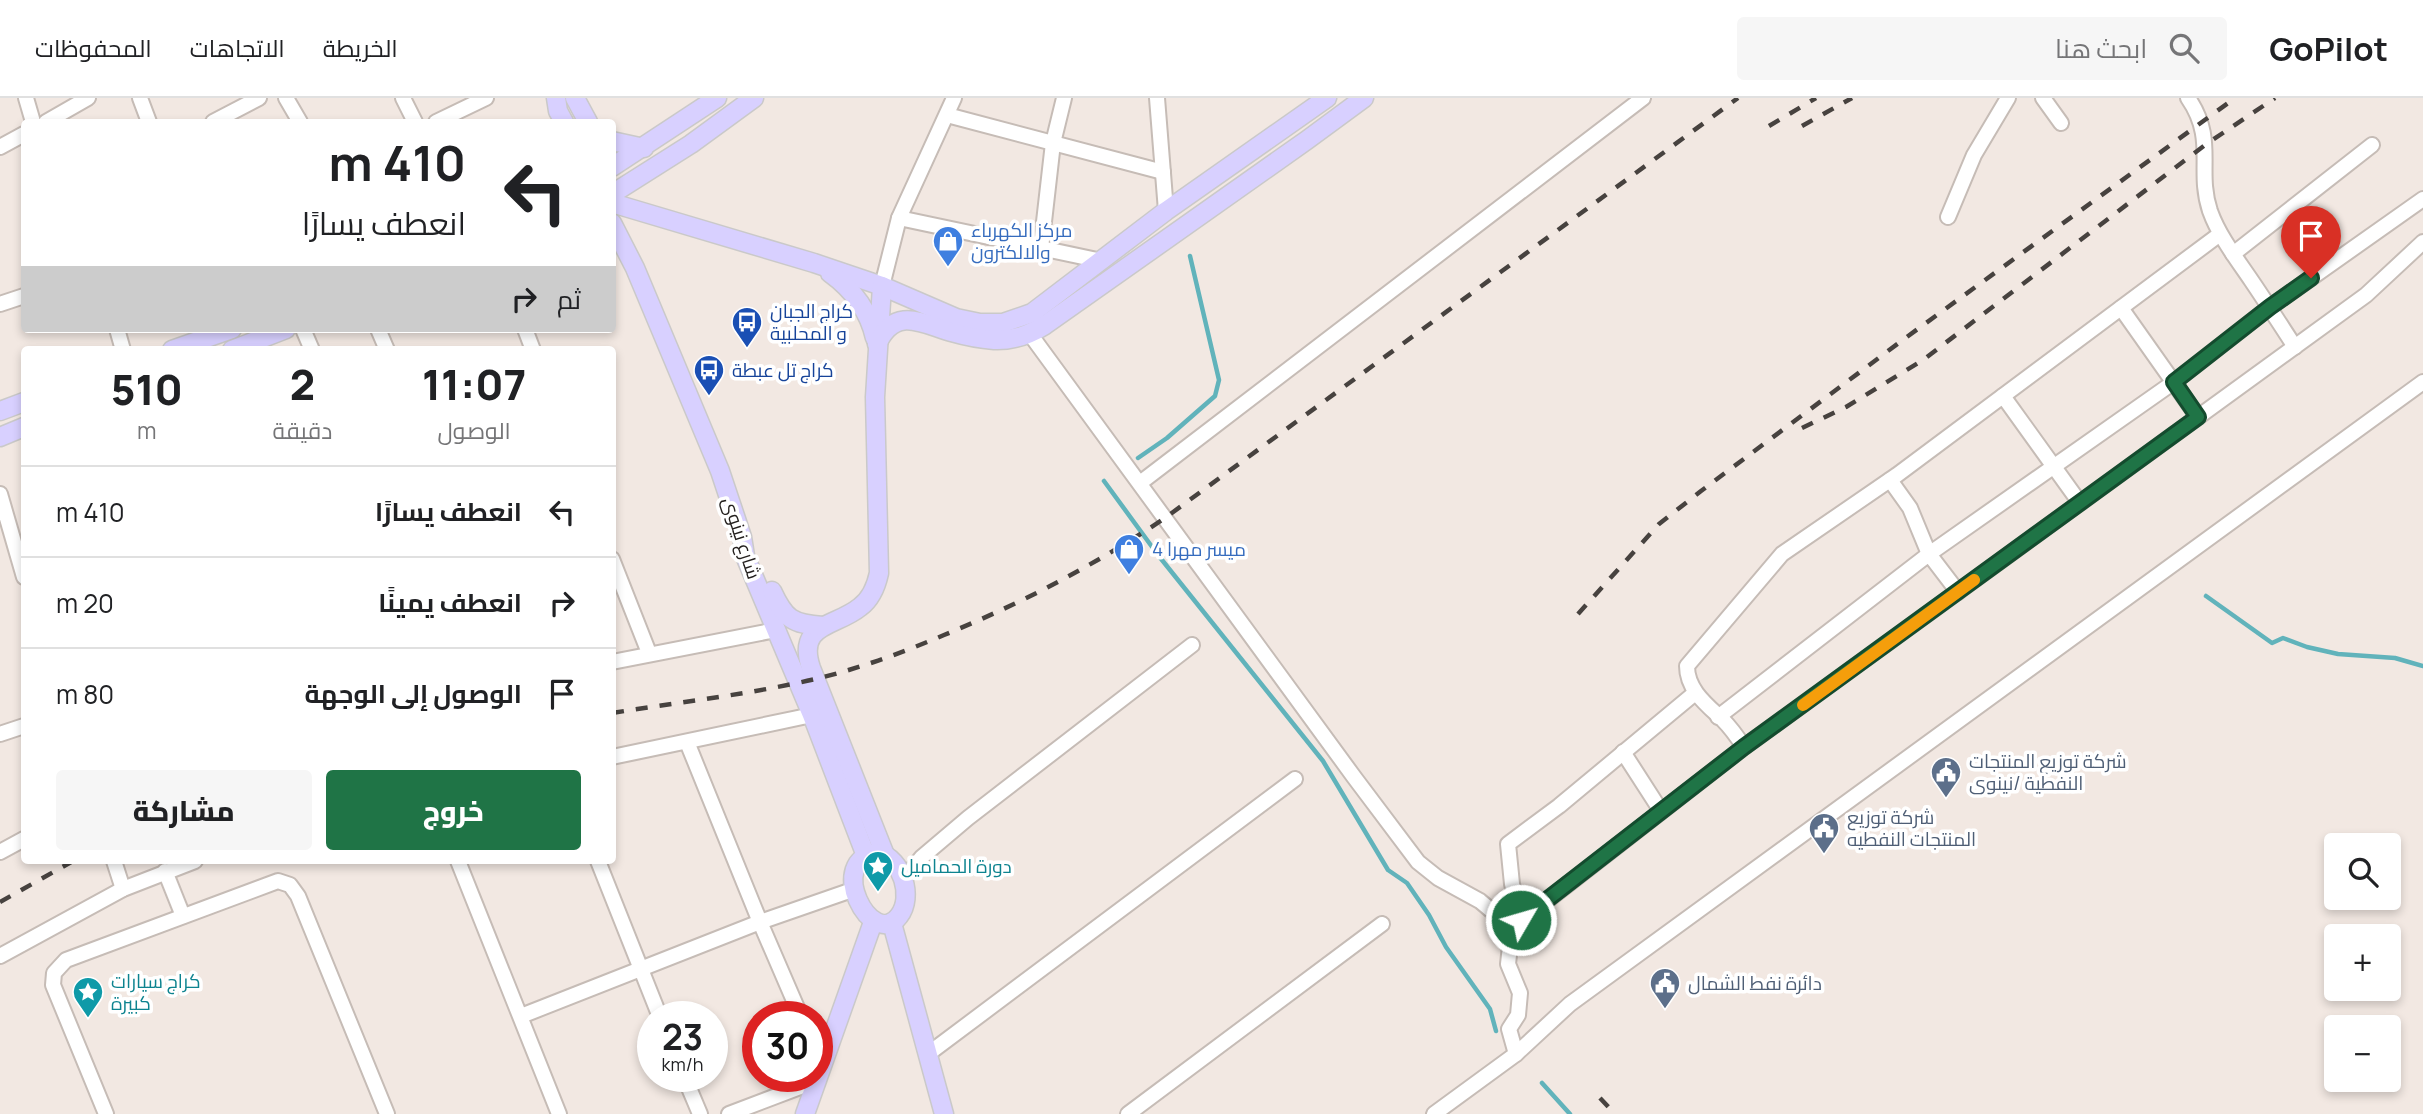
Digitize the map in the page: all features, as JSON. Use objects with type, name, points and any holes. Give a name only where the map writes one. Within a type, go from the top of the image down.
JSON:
[{"type":"main road","points":[[556,98],[562,119]]},
{"type":"main road","points":[[575,98],[586,119]]},
{"type":"main road","points":[[616,165],[717,98]]},
{"type":"main road","points":[[877,344],[880,336],[894,324],[911,320],[920,320],[953,332],[992,332],[1032,313],[1166,211],[1313,104],[1327,98]]},
{"type":"main road","points":[[616,192],[882,286],[992,332],[1019,338],[1048,324],[1364,98]]},
{"type":"main road","points":[[616,190],[691,144],[742,102]]},
{"type":"main road","points":[[616,142],[644,148]]},
{"type":"main road","name":"شارع نينوى","points":[[616,232],[720,471],[742,537],[745,556],[812,715],[866,856]]},
{"type":"main road","points":[[814,263],[836,277],[855,296],[869,319],[877,344]]},
{"type":"main road","points":[[882,286],[875,422],[879,573],[867,601],[858,609],[822,626],[811,637],[808,661],[885,855]]},
{"type":"main road","points":[[183,346],[221,333]]},
{"type":"main road","points":[[253,346],[278,333]]},
{"type":"main road","points":[[0,411],[21,403]]},
{"type":"main road","points":[[0,437],[21,428]]},
{"type":"main road","points":[[742,537],[756,554],[781,610],[796,622],[822,626]]},
{"type":"main road","points":[[879,853],[885,855],[894,862],[902,880],[905,905],[900,916],[892,923],[883,925],[873,922],[862,907],[855,889],[854,871],[860,859],[879,853]]},
{"type":"main road","points":[[833,1029],[873,922]]},
{"type":"main road","points":[[892,923],[944,1114]]},
{"type":"main road","points":[[805,1114],[811,1092]]},
{"type":"street","points":[[26,98],[32,119]]},
{"type":"street","points":[[51,119],[88,98]]},
{"type":"street","points":[[140,98],[148,119]]},
{"type":"street","points":[[219,119],[259,98]]},
{"type":"street","points":[[286,98],[297,119]]},
{"type":"street","points":[[403,98],[414,119]]},
{"type":"street","points":[[442,119],[486,98]]},
{"type":"street","points":[[882,286],[899,218],[954,98]]},
{"type":"street","points":[[1041,248],[1053,143],[1064,98]]},
{"type":"street","points":[[1157,98],[1166,211]]},
{"type":"street","points":[[1140,483],[1643,98]]},
{"type":"street","points":[[1948,217],[1974,155],[2008,98]]},
{"type":"street","points":[[2043,98],[2061,123]]},
{"type":"street","points":[[2188,98],[2204,132],[2206,198],[2220,234],[2295,347]]},
{"type":"street","points":[[1307,140],[1313,104]]},
{"type":"street","points":[[947,115],[1163,172]]},
{"type":"street","points":[[3,142],[21,135]]},
{"type":"street","points":[[2233,254],[2372,145]]},
{"type":"street","points":[[1718,717],[1929,554],[2174,382],[2270,307],[2423,199]]},
{"type":"street","points":[[899,218],[1102,261]]},
{"type":"street","points":[[1744,747],[1695,693],[1687,675],[1688,666],[1782,554],[1890,480],[2220,234]]},
{"type":"street","points":[[1516,924],[1744,747],[2366,295],[2423,242]]},
{"type":"street","points":[[0,304],[21,297]]},
{"type":"street","points":[[2121,308],[2198,417]]},
{"type":"street","points":[[1030,334],[1418,862],[1438,878],[1516,924]]},
{"type":"street","points":[[1434,1114],[1516,1054],[1570,1004],[2423,382]]},
{"type":"street","points":[[2003,396],[2080,503]]},
{"type":"street","points":[[1890,480],[1910,508],[1929,554],[1958,592]]},
{"type":"street","points":[[0,494],[21,568]]},
{"type":"street","points":[[616,569],[649,653]]},
{"type":"street","points":[[616,661],[776,630]]},
{"type":"street","points":[[902,880],[922,857],[968,818],[1192,645]]},
{"type":"street","points":[[1516,1054],[1509,1029],[1518,1015],[1520,993],[1508,964],[1516,924],[1508,844],[1559,806],[1695,693]]},
{"type":"street","points":[[616,756],[812,715]]},
{"type":"street","points":[[0,734],[21,727]]},
{"type":"street","points":[[687,742],[794,1001]]},
{"type":"street","points":[[1623,752],[1661,811]]},
{"type":"street","points":[[928,1054],[1295,779]]},
{"type":"street","points":[[0,852],[21,841]]},
{"type":"street","points":[[115,864],[122,887]]},
{"type":"street","points":[[0,956],[122,887],[186,864]]},
{"type":"street","points":[[459,864],[559,1114]]},
{"type":"street","points":[[599,864],[653,1001]]},
{"type":"street","points":[[165,871],[183,916]]},
{"type":"street","points":[[106,1114],[55,991],[54,973],[65,960],[271,883],[284,882],[295,890],[387,1114]]},
{"type":"street","points":[[521,1016],[760,922],[855,889]]},
{"type":"street","points":[[1128,1114],[1382,925]]},
{"type":"street","points":[[691,1092],[700,1114]]},
{"type":"street","points":[[729,1114],[770,1092]]},
{"type":"waterway","points":[[1138,458],[1167,438],[1215,396],[1219,380],[1190,256]]},
{"type":"waterway","points":[[1104,481],[1158,555],[1323,761],[1388,870],[1407,883],[1429,915],[1446,947],[1490,1009],[1496,1031]]},
{"type":"waterway","points":[[2206,596],[2272,643],[2283,638],[2338,654],[2395,658],[2423,666]]},
{"type":"waterway","points":[[1542,1083],[1570,1114]]},
{"type":"railway","points":[[616,712],[774,688],[853,669],[973,623],[1085,567],[1165,518],[1738,98]]},
{"type":"railway","points":[[1769,126],[1816,98]]},
{"type":"railway","points":[[1802,126],[1852,98]]},
{"type":"railway","points":[[1578,614],[1659,524],[1701,491],[2235,98]]},
{"type":"railway","points":[[1802,428],[1846,407],[1923,360],[2205,145],[2275,98]]},
{"type":"railway","points":[[0,902],[68,864]]},
{"type":"railway","points":[[1600,1098],[1615,1114]]},
{"type":"slow traffic","points":[[1803,705],[1974,580]]},
{"type":"place","name":"مركز الكهرباء والالكترون","points":[[948,268]]},
{"type":"place","name":"كراج الجبان و المحلبية","points":[[747,349]]},
{"type":"place","name":"كراج تل عبطة","points":[[709,397]]},
{"type":"place","name":"ميسر مهرا 4","points":[[1129,576]]},
{"type":"place","name":"شركة توزيع المنتجات النفطية /نينوى","points":[[1946,799]]},
{"type":"place","name":"شركة توزيع المنتجات النفطيه","points":[[1824,855]]},
{"type":"place","name":"دورة الحماميل","points":[[878,893]]},
{"type":"place","name":"دائرة نفط الشمال","points":[[1665,1010]]},
{"type":"place","name":"كراج سيارات كبيرة","points":[[88,1019]]},
{"type":"route","points":[[1521,920],[1744,747],[2198,417],[2174,382],[2311,278]]}]
